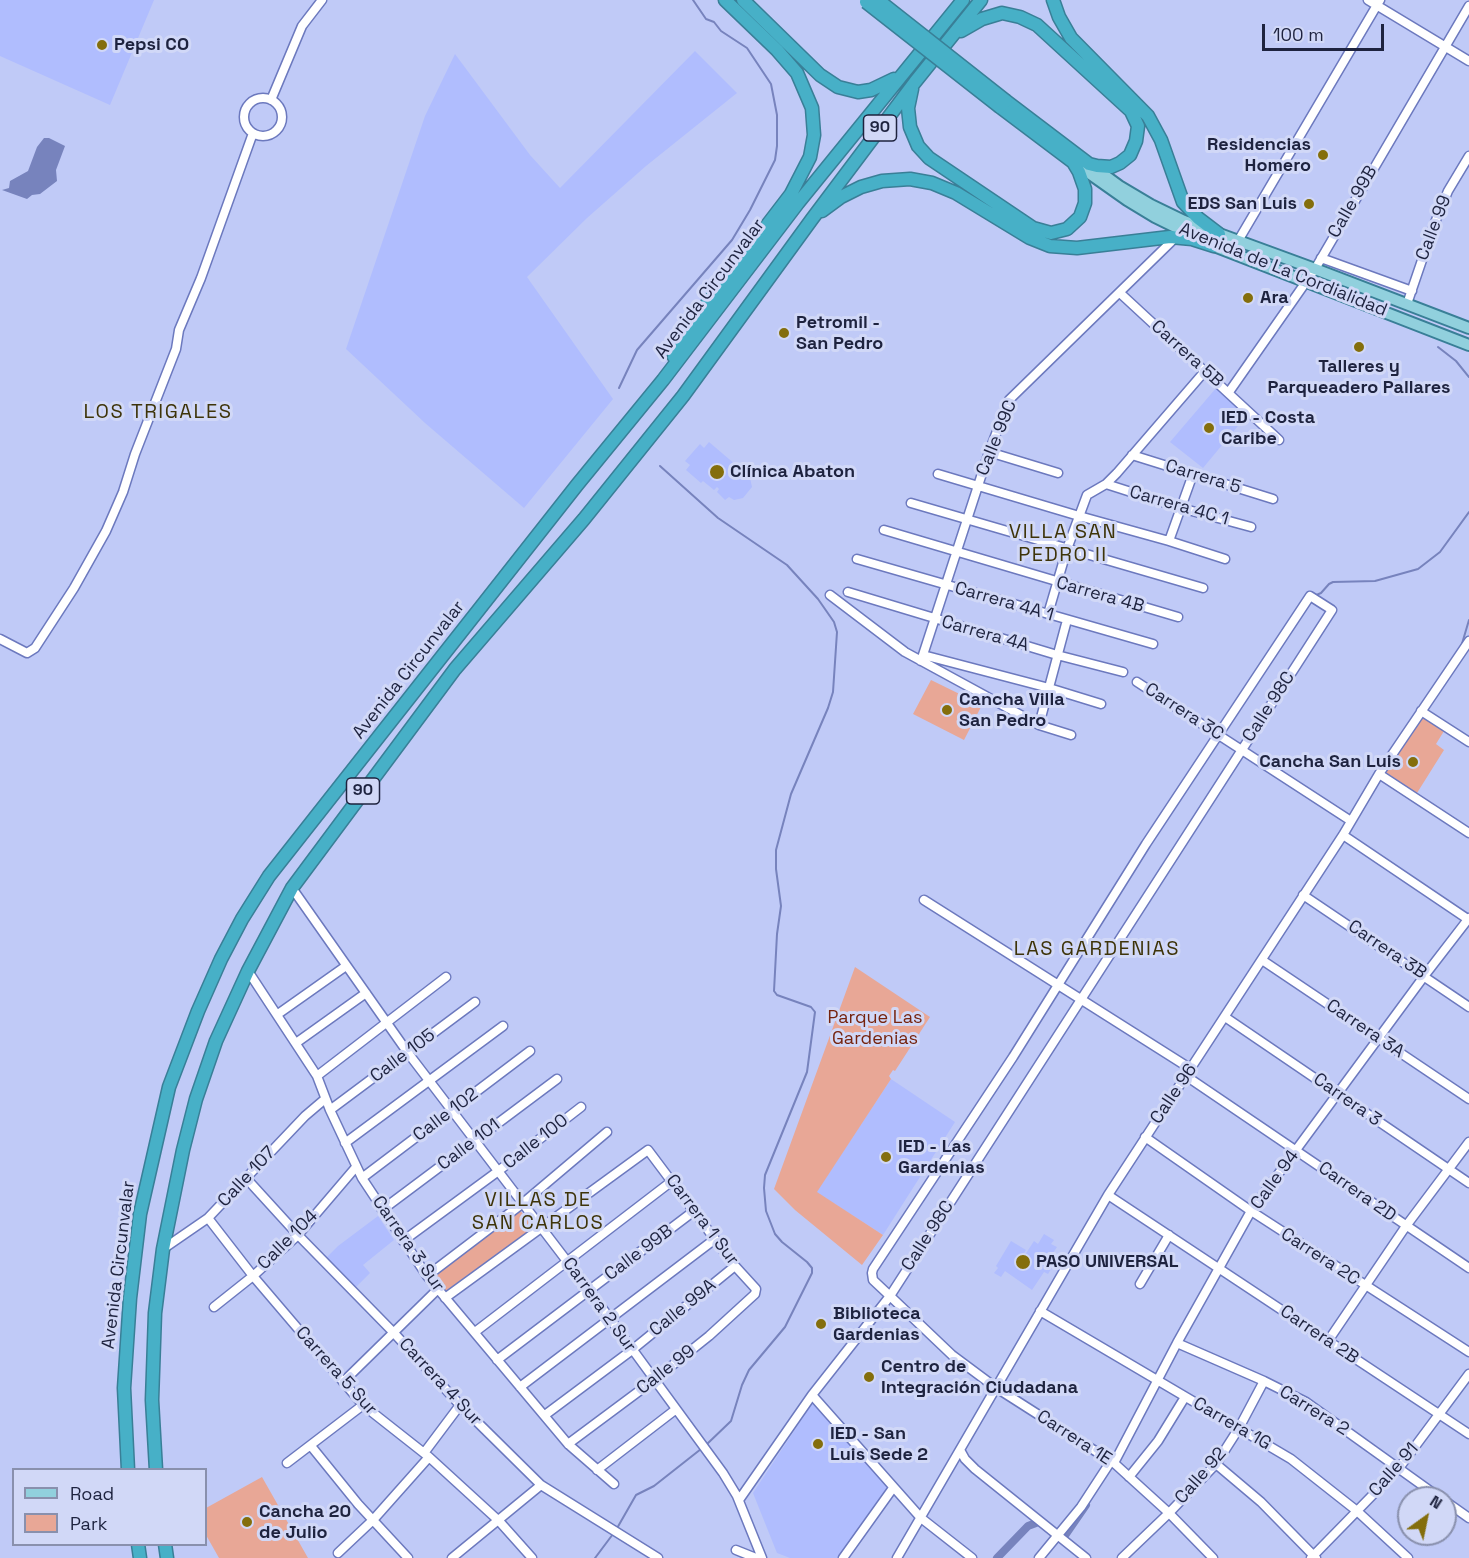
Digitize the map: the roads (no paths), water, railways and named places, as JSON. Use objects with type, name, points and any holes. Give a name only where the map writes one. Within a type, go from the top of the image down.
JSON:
[{"type":"highway","points":[[663,380],[686,331],[791,194],[806,167],[812,144],[814,126],[812,108],[796,73],[777,50],[725,0]]},
{"type":"highway","points":[[743,0],[820,75],[838,87],[858,92],[876,89],[889,83],[907,69]]},
{"type":"highway","points":[[940,28],[954,0]]},
{"type":"highway","name":"Avenida Circunvalar","points":[[128,1468],[124,1388],[130,1298],[140,1214],[169,1087],[198,1011],[242,919],[269,876],[570,494],[663,380],[798,202],[963,0]]},
{"type":"highway","name":"Avenida Circunvalar","points":[[156,1468],[152,1389],[155,1313],[163,1249],[183,1150],[196,1099],[216,1041],[248,971],[292,888],[455,669],[584,519],[683,396],[915,82],[981,0]]},
{"type":"highway","points":[[1053,0],[1059,17],[1071,38],[1140,106],[1153,123],[1183,202],[1217,240]]},
{"type":"highway","points":[[869,1],[1003,104],[1073,162],[1085,189],[1085,203],[1080,217],[1068,229],[1057,233],[1033,228],[936,164],[920,149],[911,133],[909,101],[915,82]]},
{"type":"highway","points":[[950,38],[974,22],[989,16],[1002,14],[1026,19],[1046,33],[1127,106],[1137,122],[1136,141],[1126,159],[1111,167],[1089,164],[1003,104]]},
{"type":"highway","points":[[812,219],[854,189],[882,182],[910,179],[932,183],[956,193],[1030,238],[1050,246],[1077,248],[1153,238],[1217,240]]},
{"type":"main road","name":"Avenida de La Cordialidad","points":[[1073,162],[1155,217],[1217,240],[1238,241],[1469,328]]},
{"type":"main road","name":"Avenida de La Cordialidad","points":[[1089,164],[1119,186],[1217,240],[1306,282],[1469,345]]},
{"type":"street","points":[[271,100],[302,26],[322,0]]},
{"type":"street","points":[[1368,0],[1378,3],[1469,61]]},
{"type":"street","points":[[1238,241],[1378,3]]},
{"type":"street","name":"Calle 99B","points":[[1229,392],[1316,269],[1469,6]]},
{"type":"street","points":[[271,100],[280,108],[282,121],[280,127],[271,136],[253,134],[245,123],[245,111],[253,101],[271,100]]},
{"type":"street","points":[[0,639],[27,653],[35,648],[74,588],[106,531],[123,492],[135,454],[176,349],[179,330],[201,278],[253,134]]},
{"type":"street","name":"Calle 99","points":[[1407,304],[1448,191],[1469,156]]},
{"type":"street","name":"Calle 99C","points":[[922,658],[989,453],[1013,394],[1175,238]]},
{"type":"street","points":[[1321,258],[1412,291]]},
{"type":"street","name":"Carrera 5B","points":[[1119,293],[1279,440]]},
{"type":"street","points":[[1048,615],[1066,549],[1087,495],[1106,484],[1205,371]]},
{"type":"street","points":[[989,453],[1058,473]]},
{"type":"street","name":"Carrera 5","points":[[1132,455],[1273,499]]},
{"type":"street","points":[[938,474],[1169,540],[1225,559]]},
{"type":"street","points":[[1169,540],[1193,474]]},
{"type":"street","name":"Carrera 4C 1","points":[[1106,484],[1251,527]]},
{"type":"street","points":[[911,503],[1203,588]]},
{"type":"street","name":"Carrera 4B","points":[[884,530],[1178,617]]},
{"type":"street","name":"Carrera 4A 1","points":[[856,558],[1153,644]]},
{"type":"street","name":"Carrera 4A","points":[[848,592],[1057,655],[1123,672]]},
{"type":"street","points":[[830,595],[894,645],[922,658],[1039,725],[1071,735]]},
{"type":"street","name":"Calle 98C","points":[[739,1500],[812,1395],[890,1296],[1332,610],[1310,596],[1218,734],[1013,1057],[873,1269],[873,1280]]},
{"type":"street","points":[[1039,725],[1067,620]]},
{"type":"street","name":"Calle 96","points":[[897,1558],[1108,1195],[1343,835],[1379,774],[1469,641]]},
{"type":"street","points":[[1461,654],[1469,659]]},
{"type":"street","points":[[922,658],[1049,688],[1101,704]]},
{"type":"street","name":"Carrera 3C","points":[[1137,682],[1351,821]]},
{"type":"street","points":[[1421,711],[1469,742]]},
{"type":"street","points":[[1379,774],[1469,833]]},
{"type":"street","points":[[1343,835],[1469,920]]},
{"type":"street","name":"Carrera 2 Sur","points":[[292,888],[408,1053],[589,1290],[723,1473],[739,1500],[762,1558]]},
{"type":"street","name":"Carrera 3B","points":[[1304,895],[1469,1006]]},
{"type":"street","name":"Carrera 2D","points":[[924,900],[1080,999],[1189,1072],[1296,1150],[1469,1268]]},
{"type":"street","name":"Calle 94","points":[[1039,1558],[1081,1507],[1112,1462],[1251,1211],[1425,975],[1469,920]]},
{"type":"street","name":"Carrera 3A","points":[[1262,960],[1469,1099]]},
{"type":"street","points":[[278,1014],[346,966]]},
{"type":"street","name":"Carrera 3 Sur","points":[[248,971],[317,1077],[362,1178],[427,1276],[568,1444],[614,1484]]},
{"type":"street","points":[[317,1077],[446,978]]},
{"type":"street","points":[[296,1043],[366,993]]},
{"type":"street","name":"Calle 105","points":[[330,1110],[476,1002]]},
{"type":"street","name":"Carrera 3","points":[[1225,1017],[1340,1093],[1469,1184]]},
{"type":"street","points":[[345,1143],[503,1026]]},
{"type":"street","name":"Calle 102","points":[[362,1178],[530,1051]]},
{"type":"street","name":"Calle 101","points":[[382,1210],[557,1079]]},
{"type":"street","name":"Calle 107","points":[[163,1249],[208,1218],[305,1116],[325,1099]]},
{"type":"street","name":"Calle 100","points":[[403,1241],[581,1107]]},
{"type":"street","points":[[427,1276],[523,1203],[607,1132]]},
{"type":"street","name":"Carrera 2C","points":[[1145,1137],[1251,1211],[1469,1352]]},
{"type":"street","points":[[1328,1341],[1406,1226],[1469,1142]]},
{"type":"street","name":"Carrera 1 Sur","points":[[541,1227],[648,1150],[714,1239],[756,1289]]},
{"type":"street","name":"Calle 104","points":[[214,1307],[253,1276],[298,1235],[357,1167]]},
{"type":"street","name":"Carrera 4 Sur","points":[[246,1178],[460,1405],[541,1485],[657,1558]]},
{"type":"street","points":[[475,1332],[672,1181]]},
{"type":"street","name":"Carrera 2B","points":[[1108,1195],[1469,1434]]},
{"type":"street","name":"Calle 99B","points":[[498,1360],[694,1211]]},
{"type":"street","name":"Carrera 5 Sur","points":[[208,1218],[253,1276],[363,1406],[426,1455],[499,1521],[532,1558]]},
{"type":"street","points":[[445,1298],[541,1227]]},
{"type":"street","points":[[1140,1284],[1169,1235]]},
{"type":"street","points":[[520,1387],[611,1320],[714,1239]]},
{"type":"street","name":"Calle 99A","points":[[545,1415],[632,1350],[735,1266]]},
{"type":"street","name":"Carrera 1E","points":[[873,1280],[952,1355],[996,1388],[1112,1462],[1169,1513],[1213,1558]]},
{"type":"street","points":[[343,1382],[438,1288]]},
{"type":"street","name":"Calle 99","points":[[568,1444],[709,1336],[755,1294],[756,1289]]},
{"type":"street","name":"Carrera 1G","points":[[1040,1311],[1291,1459],[1357,1511],[1408,1558]]},
{"type":"street","name":"Carrera 2","points":[[1177,1343],[1306,1402],[1424,1486]]},
{"type":"street","name":"Calle 91","points":[[1314,1557],[1399,1468],[1469,1374]]},
{"type":"street","name":"Calle 92","points":[[1122,1558],[1216,1464],[1239,1428],[1264,1381]]},
{"type":"street","points":[[812,1395],[921,1518],[972,1558]]},
{"type":"street","points":[[1129,1477],[1158,1441],[1185,1396]]},
{"type":"street","points":[[338,1553],[373,1520],[426,1455],[460,1405]]},
{"type":"street","points":[[286,1462],[363,1406]]},
{"type":"street","points":[[597,1470],[675,1410]]},
{"type":"street","points":[[311,1446],[408,1558]]},
{"type":"street","points":[[960,1450],[975,1469],[1086,1558]]},
{"type":"street","points":[[955,1459],[975,1469]]},
{"type":"street","points":[[1216,1464],[1262,1502],[1314,1557]]},
{"type":"street","points":[[452,1558],[541,1485]]},
{"type":"street","points":[[843,1558],[893,1488]]},
{"type":"street","points":[[736,1550],[756,1558]]},
{"type":"waterway","points":[[619,388],[637,350],[732,240],[775,160],[777,115],[771,84],[747,48],[721,31],[714,22],[706,19],[693,0]]},
{"type":"waterway","points":[[1438,347],[1456,361],[1469,377]]},
{"type":"waterway","points":[[660,466],[718,518],[787,565],[818,599],[834,622],[837,632],[833,692],[791,794],[776,850],[781,906],[774,991],[777,995],[811,1007],[815,1012],[807,1072],[765,1175],[764,1188],[766,1211],[775,1234],[807,1262],[812,1268],[812,1273],[785,1327],[749,1370],[731,1421],[706,1445]]},
{"type":"waterway","points":[[1314,596],[1333,582],[1375,581],[1418,569],[1440,552],[1469,512]]},
{"type":"waterway","points":[[1461,647],[1469,620]]},
{"type":"waterway","points":[[616,1530],[636,1495],[654,1486],[701,1449]]},
{"type":"waterway","points":[[1066,1534],[1086,1505]]},
{"type":"waterway","points":[[997,1558],[1028,1526],[1036,1523]]},
{"type":"waterway","points":[[595,1558],[613,1534]]},
{"type":"place","name":"Pepsi CO","points":[[102,45]]},
{"type":"place","name":"Residencias Homero","points":[[1323,155]]},
{"type":"place","name":"EDS San Luis","points":[[1309,204]]},
{"type":"place","name":"Ara","points":[[1248,298]]},
{"type":"place","name":"Petromil - San Pedro","points":[[784,333]]},
{"type":"place","name":"Talleres y Parqueadero Pallares","points":[[1359,347]]},
{"type":"place","name":"IED - Costa Caribe","points":[[1209,428]]},
{"type":"place","name":"Clínica Abaton","points":[[717,472]]},
{"type":"place","name":"Cancha Villa San Pedro","points":[[947,710]]},
{"type":"place","name":"Cancha San Luis","points":[[1413,762]]},
{"type":"place","name":"IED - Las Gardenias","points":[[886,1157]]},
{"type":"place","name":"PASO UNIVERSAL","points":[[1023,1262]]},
{"type":"place","name":"Biblioteca Gardenias","points":[[821,1324]]},
{"type":"place","name":"Centro de Integración Ciudadana","points":[[869,1377]]},
{"type":"place","name":"IED - San Luis Sede 2","points":[[818,1444]]},
{"type":"place","name":"Cancha 20 de Julio","points":[[247,1522]]},
{"type":"district","name":"LOS TRIGALES","points":[[158,413]]},
{"type":"district","name":"VILLA SAN PEDRO II","points":[[1063,544]]},
{"type":"district","name":"LAS GARDENIAS","points":[[1097,950]]},
{"type":"district","name":"VILLAS DE SAN CARLOS","points":[[538,1212]]},
{"type":"park label","name":"Parque Las Gardenias","points":[[875,1028]]}]
